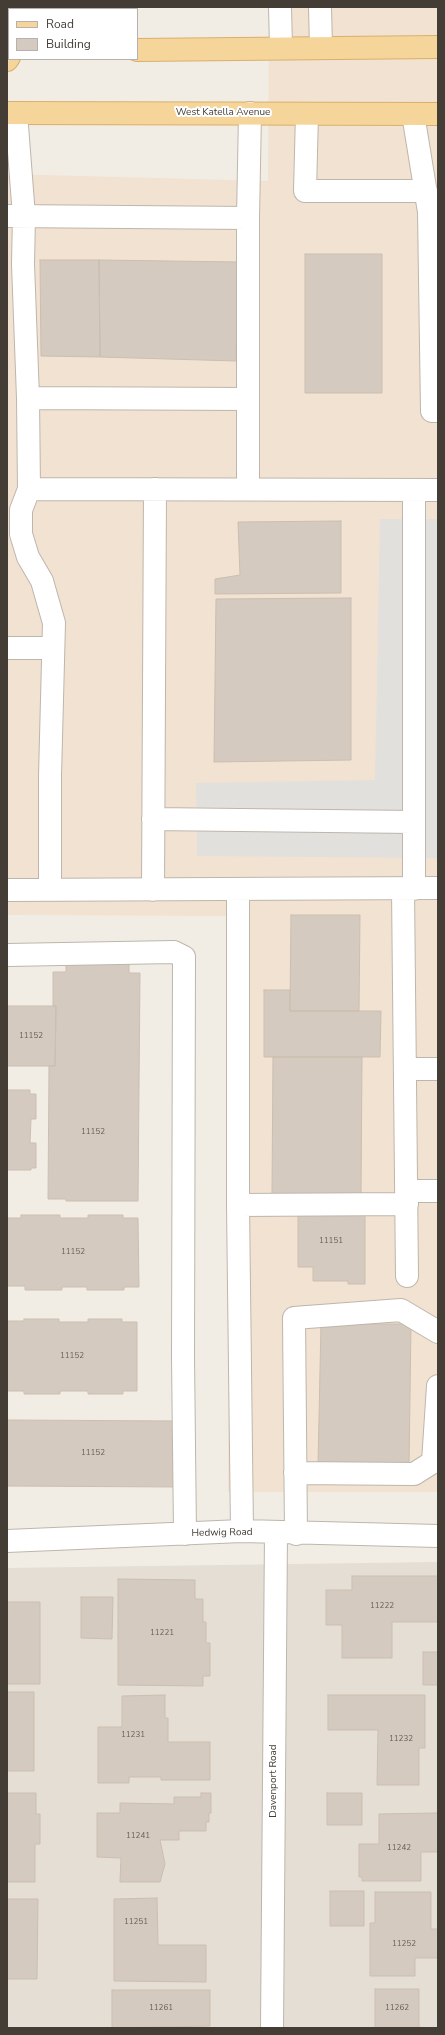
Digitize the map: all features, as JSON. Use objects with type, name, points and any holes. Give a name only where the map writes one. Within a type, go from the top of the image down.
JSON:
[{"type":"main road","points":[[138,50],[438,47]]},
{"type":"main road","name":"West Katella Avenue","points":[[12,113],[438,114]]},
{"type":"street","points":[[280,7],[281,48]]},
{"type":"street","points":[[320,7],[321,48]]},
{"type":"street","points":[[12,113],[15,216],[23,264],[28,398],[29,489],[21,510],[21,534],[28,557],[42,581],[54,624],[50,776],[50,890]]},
{"type":"street","points":[[248,489],[248,218],[250,113]]},
{"type":"street","points":[[307,114],[306,191],[426,191]]},
{"type":"street","points":[[413,114],[434,238],[432,411],[438,411]]},
{"type":"street","points":[[15,216],[248,218]]},
{"type":"street","points":[[28,398],[248,399]]},
{"type":"street","points":[[29,489],[438,490]]},
{"type":"street","points":[[153,890],[155,489]]},
{"type":"street","points":[[407,1276],[405,1069],[408,889],[413,822],[414,490]]},
{"type":"street","points":[[7,648],[53,648]]},
{"type":"street","points":[[153,819],[413,822]]},
{"type":"street","points":[[7,890],[438,888]]},
{"type":"street","points":[[238,889],[238,1206],[242,1531]]},
{"type":"street","points":[[7,955],[174,952],[184,957],[183,1356],[185,1534]]},
{"type":"street","points":[[405,1069],[438,1069]]},
{"type":"street","points":[[238,1206],[407,1198],[438,1191]]},
{"type":"street","name":"Davenport Road","points":[[272,2028],[286,1534],[295,1473],[294,1318],[401,1310],[438,1332]]},
{"type":"street","points":[[295,1473],[414,1474],[433,1462],[438,1386]]},
{"type":"street","name":"Hedwig Road","points":[[7,1541],[242,1531],[286,1534],[438,1536]]},
{"type":"shaded area","points":[[269,7],[438,7],[438,1492],[228,1492],[230,916],[7,915],[7,174],[268,181]]},
{"type":"shaded area","points":[[380,519],[438,519],[438,858],[197,856],[196,783],[375,780]]},
{"type":"shaded area","points":[[438,1562],[438,2028],[7,2028],[7,1568]]},
{"type":"building","points":[[305,254],[382,254],[382,393],[305,393]]},
{"type":"building","points":[[40,260],[99,260],[100,357],[41,356]]},
{"type":"building","points":[[99,260],[238,262],[236,361],[100,357]]},
{"type":"building","points":[[341,521],[341,593],[215,594],[215,579],[240,575],[238,522]]},
{"type":"building","points":[[351,598],[351,760],[214,762],[216,599]]},
{"type":"building","points":[[291,915],[360,915],[359,1011],[290,1011]]},
{"type":"building","points":[[66,957],[129,958],[129,973],[140,973],[138,1201],[66,1201],[66,1199],[48,1199],[49,1066],[55,1066],[56,1006],[53,1006],[53,972],[66,972]]},
{"type":"building","points":[[264,990],[290,990],[290,1011],[381,1011],[380,1057],[264,1057]]},
{"type":"building","points":[[7,1006],[56,1006],[55,1066],[7,1066]]},
{"type":"building","points":[[273,1057],[362,1057],[361,1194],[272,1194]]},
{"type":"building","points":[[7,1090],[30,1090],[30,1094],[36,1094],[36,1119],[31,1119],[30,1143],[36,1143],[36,1168],[31,1168],[31,1170],[7,1170]]},
{"type":"building","points":[[298,1214],[365,1214],[365,1284],[348,1284],[348,1281],[313,1281],[313,1267],[298,1267]]},
{"type":"building","points":[[21,1215],[60,1215],[60,1218],[88,1218],[88,1215],[123,1215],[123,1218],[138,1218],[139,1287],[124,1287],[124,1290],[87,1290],[87,1287],[62,1287],[62,1290],[25,1290],[25,1286],[7,1286],[7,1218],[21,1218]]},
{"type":"building","points":[[24,1319],[59,1319],[59,1322],[88,1322],[88,1319],[122,1319],[122,1322],[137,1322],[137,1391],[123,1391],[123,1394],[88,1394],[88,1391],[60,1391],[60,1394],[24,1394],[24,1391],[7,1391],[7,1321],[24,1321]]},
{"type":"building","points":[[321,1324],[411,1324],[409,1466],[318,1465]]},
{"type":"building","points":[[7,1420],[179,1421],[179,1487],[7,1486]]},
{"type":"building","points":[[352,1576],[438,1576],[438,1622],[392,1622],[392,1658],[342,1658],[342,1625],[326,1625],[326,1590],[352,1590]]},
{"type":"building","points":[[118,1579],[195,1580],[195,1599],[203,1599],[203,1622],[206,1622],[206,1643],[210,1643],[210,1676],[203,1676],[203,1686],[118,1685]]},
{"type":"building","points":[[81,1597],[113,1597],[112,1639],[81,1638]]},
{"type":"building","points":[[7,1602],[40,1602],[40,1684],[7,1684]]},
{"type":"building","points":[[423,1652],[438,1652],[438,1685],[423,1685]]},
{"type":"building","points":[[7,1692],[34,1692],[34,1771],[7,1771]]},
{"type":"building","points":[[165,1695],[165,1718],[168,1718],[168,1742],[210,1742],[210,1780],[161,1780],[161,1777],[129,1777],[129,1783],[98,1783],[98,1727],[122,1727],[122,1696]]},
{"type":"building","points":[[328,1695],[425,1695],[425,1748],[419,1748],[419,1785],[377,1785],[378,1730],[328,1730]]},
{"type":"building","points":[[7,1793],[36,1793],[36,1814],[40,1814],[40,1844],[35,1844],[35,1882],[7,1882]]},
{"type":"building","points":[[201,1793],[211,1793],[211,1813],[209,1813],[209,1822],[206,1822],[206,1831],[179,1831],[179,1840],[160,1840],[165,1864],[160,1882],[120,1882],[121,1858],[97,1857],[97,1813],[120,1813],[120,1803],[174,1804],[174,1797],[201,1797]]},
{"type":"building","points":[[327,1793],[362,1793],[362,1825],[327,1825]]},
{"type":"building","points":[[438,1813],[438,1852],[421,1852],[421,1881],[362,1881],[362,1877],[359,1877],[359,1844],[379,1844],[379,1814]]},
{"type":"building","points":[[330,1891],[364,1891],[364,1926],[330,1926]]},
{"type":"building","points":[[375,1892],[431,1892],[431,1929],[438,1929],[438,1958],[415,1958],[415,1976],[370,1976],[370,1923],[375,1923]]},
{"type":"building","points":[[157,1898],[158,1945],[206,1945],[206,1982],[114,1981],[114,1899]]},
{"type":"building","points":[[7,1899],[38,1899],[37,1979],[7,1979]]},
{"type":"building","points":[[375,1989],[419,1989],[419,2027],[424,2028],[375,2028]]},
{"type":"building","points":[[112,1990],[210,1990],[210,2026],[112,2028]]}]
